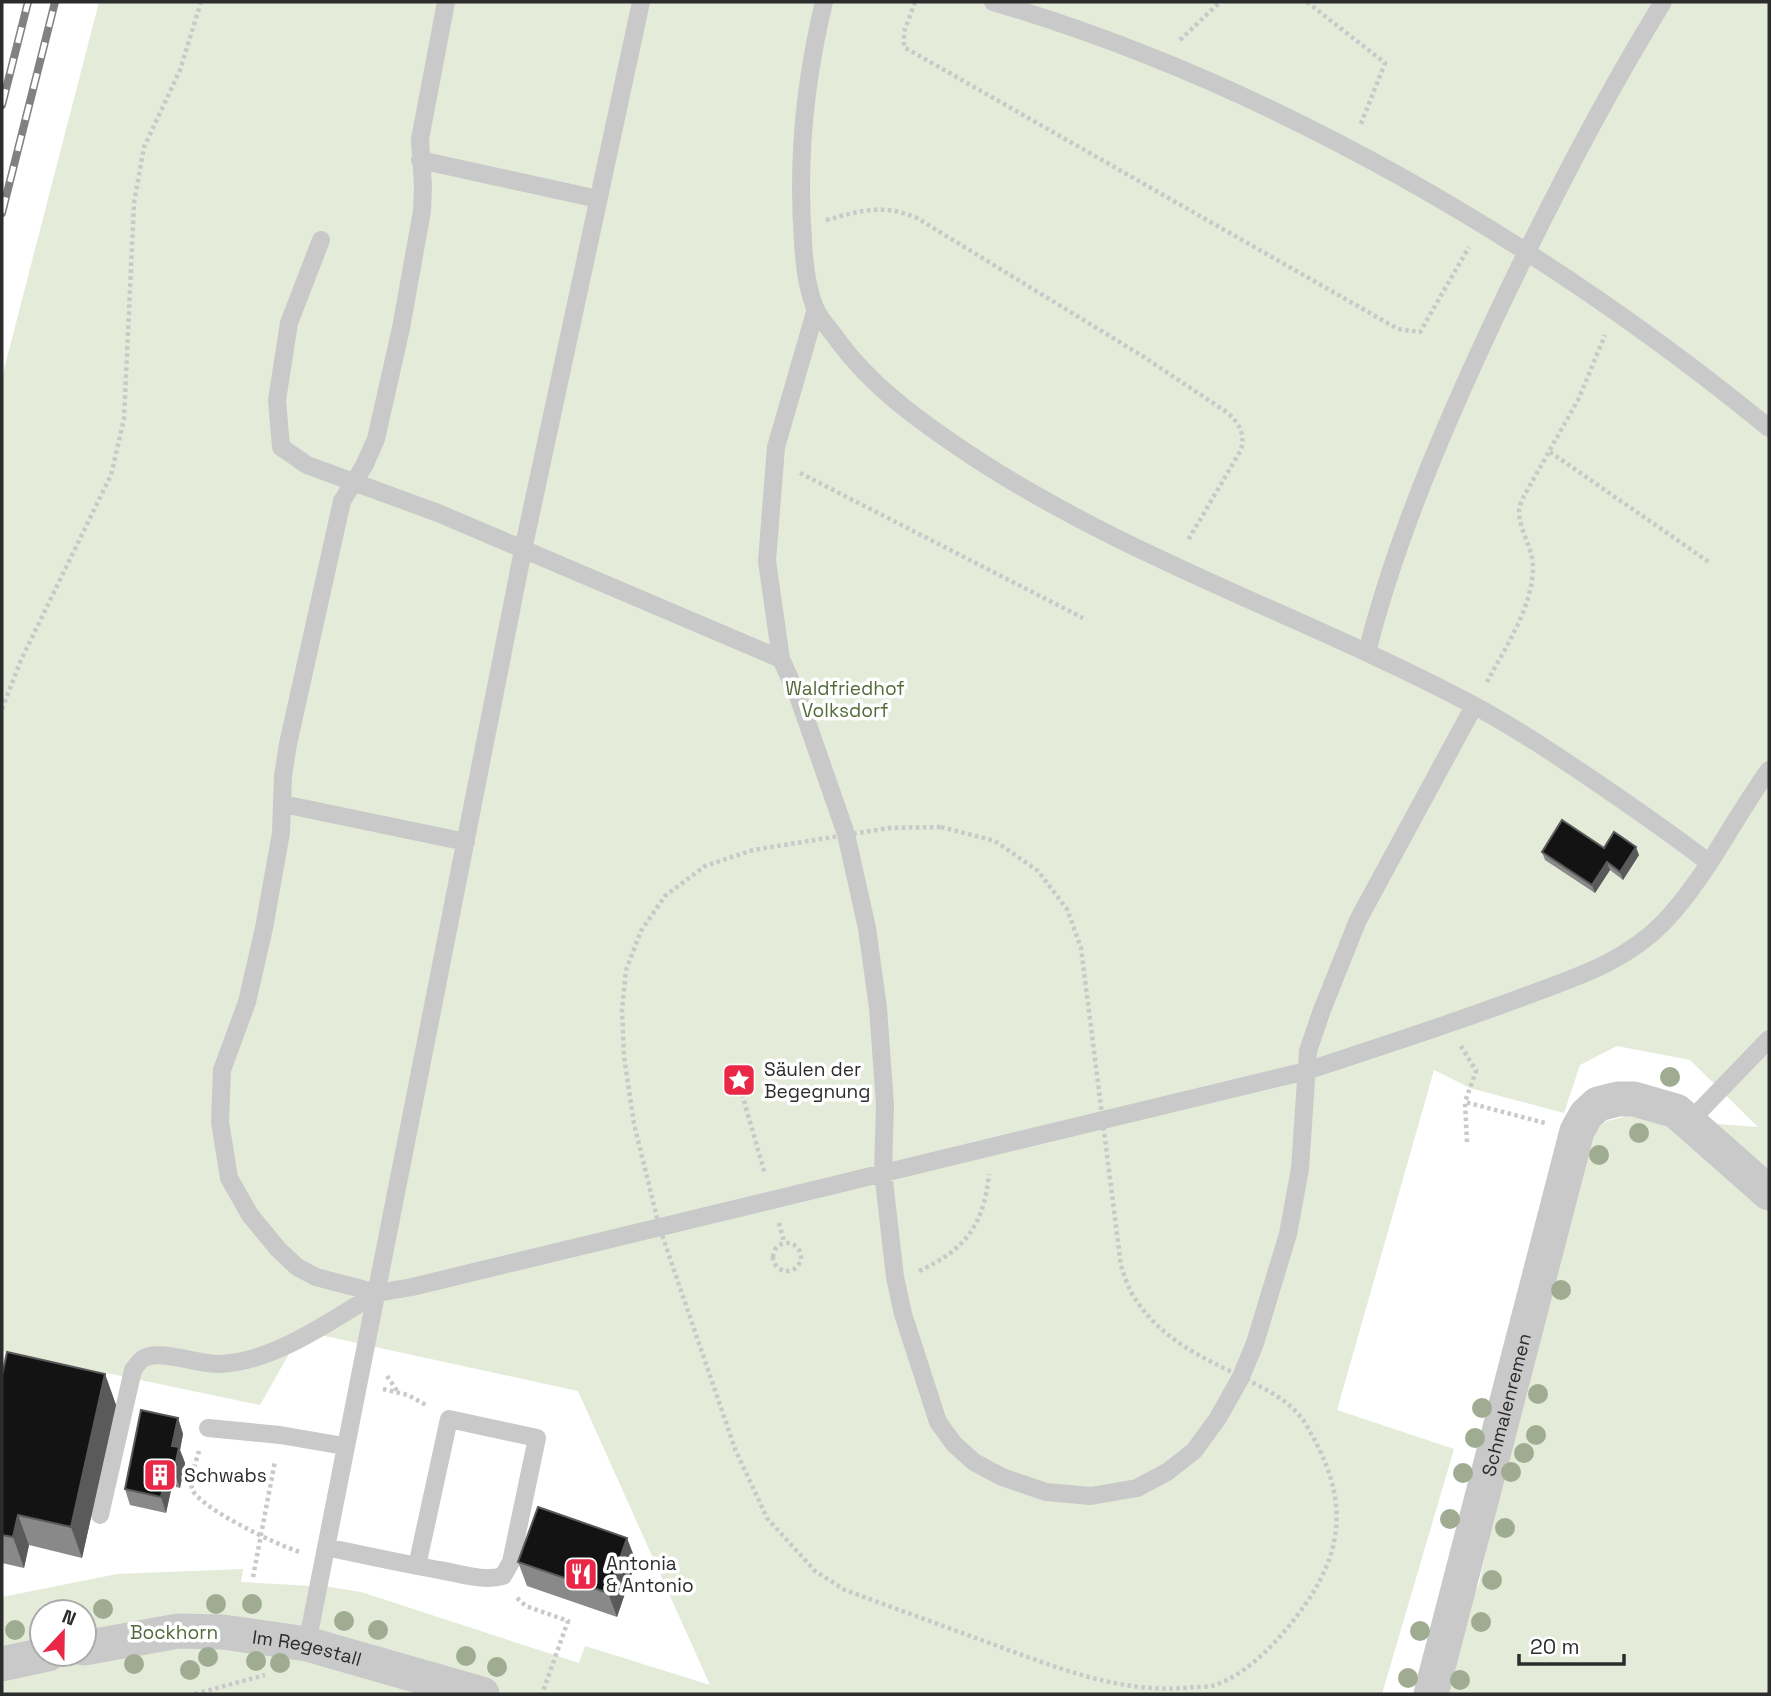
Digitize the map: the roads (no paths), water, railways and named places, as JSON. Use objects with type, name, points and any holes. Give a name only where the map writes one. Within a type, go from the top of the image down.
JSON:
[{"type":"street","name":"Schmalenremen","points":[[1431,1694],[1581,1123],[1598,1104],[1618,1099],[1634,1099],[1676,1111],[1689,1122]]},
{"type":"street","points":[[1689,1122],[1769,1193]]},
{"type":"street","name":"Im Regestall","points":[[98,1645],[178,1631],[223,1632],[307,1644],[482,1694]]},
{"type":"street","points":[[2,1664],[28,1658]]},
{"type":"lane","points":[[377,1293],[316,1277],[297,1267],[250,1215],[229,1178],[220,1122],[222,1070],[247,1002],[261,941],[281,833],[283,776],[288,744],[342,501],[364,466],[376,439],[401,328],[422,211],[419,139],[446,2]]},
{"type":"lane","points":[[307,1644],[523,550],[641,2]]},
{"type":"lane","points":[[824,2],[815,39],[804,116],[799,192],[804,262],[816,309],[858,367],[916,418],[986,466],[1073,516],[1367,652],[1474,706],[1527,736],[1675,836],[1708,862]]},
{"type":"lane","points":[[993,2],[1074,27],[1160,60],[1351,150],[1481,224],[1618,313],[1769,429]]},
{"type":"lane","points":[[1367,652],[1380,600],[1449,416],[1561,182],[1663,2]]},
{"type":"lane","points":[[420,160],[598,199]]},
{"type":"lane","points":[[321,240],[289,323],[277,400],[281,447],[307,465],[438,513],[781,659]]},
{"type":"lane","points":[[816,309],[789,394],[774,459],[767,561],[781,659],[798,696],[846,834],[867,928],[878,1008],[885,1105],[883,1172],[895,1277],[903,1314],[939,1422],[954,1444],[974,1462],[1002,1477],[1046,1492],[1091,1496],[1137,1488],[1167,1472],[1194,1451],[1218,1418],[1241,1377],[1255,1343],[1287,1234],[1300,1169],[1308,1051],[1319,1020],[1358,920],[1474,706]]},
{"type":"lane","points":[[100,1515],[129,1382],[133,1370],[145,1357],[219,1364],[259,1356],[282,1347],[377,1293],[444,1280],[1306,1070],[1448,1026],[1593,970],[1629,953],[1662,923],[1686,895],[1769,770]]},
{"type":"lane","points":[[283,804],[466,842]]},
{"type":"lane","points":[[1689,1122],[1769,1040]]},
{"type":"lane","points":[[325,1553],[487,1578],[503,1576],[511,1562],[537,1438],[449,1419],[417,1566]]},
{"type":"lane","points":[[208,1428],[279,1435],[344,1446]]},
{"type":"railway","points":[[2,105],[28,2]]},
{"type":"railway","points":[[2,213],[55,2]]},
{"type":"place","name":"Säulen der Begegnung","points":[[739,1080]]},
{"type":"place","name":"Schwabs","points":[[160,1475]]},
{"type":"place","name":"Antonia & Antonio","points":[[581,1574]]},
{"type":"park label","name":"Waldfriedhof Volksdorf","points":[[845,699]]},
{"type":"park label","name":"Bockhorn","points":[[174,1632]]}]
